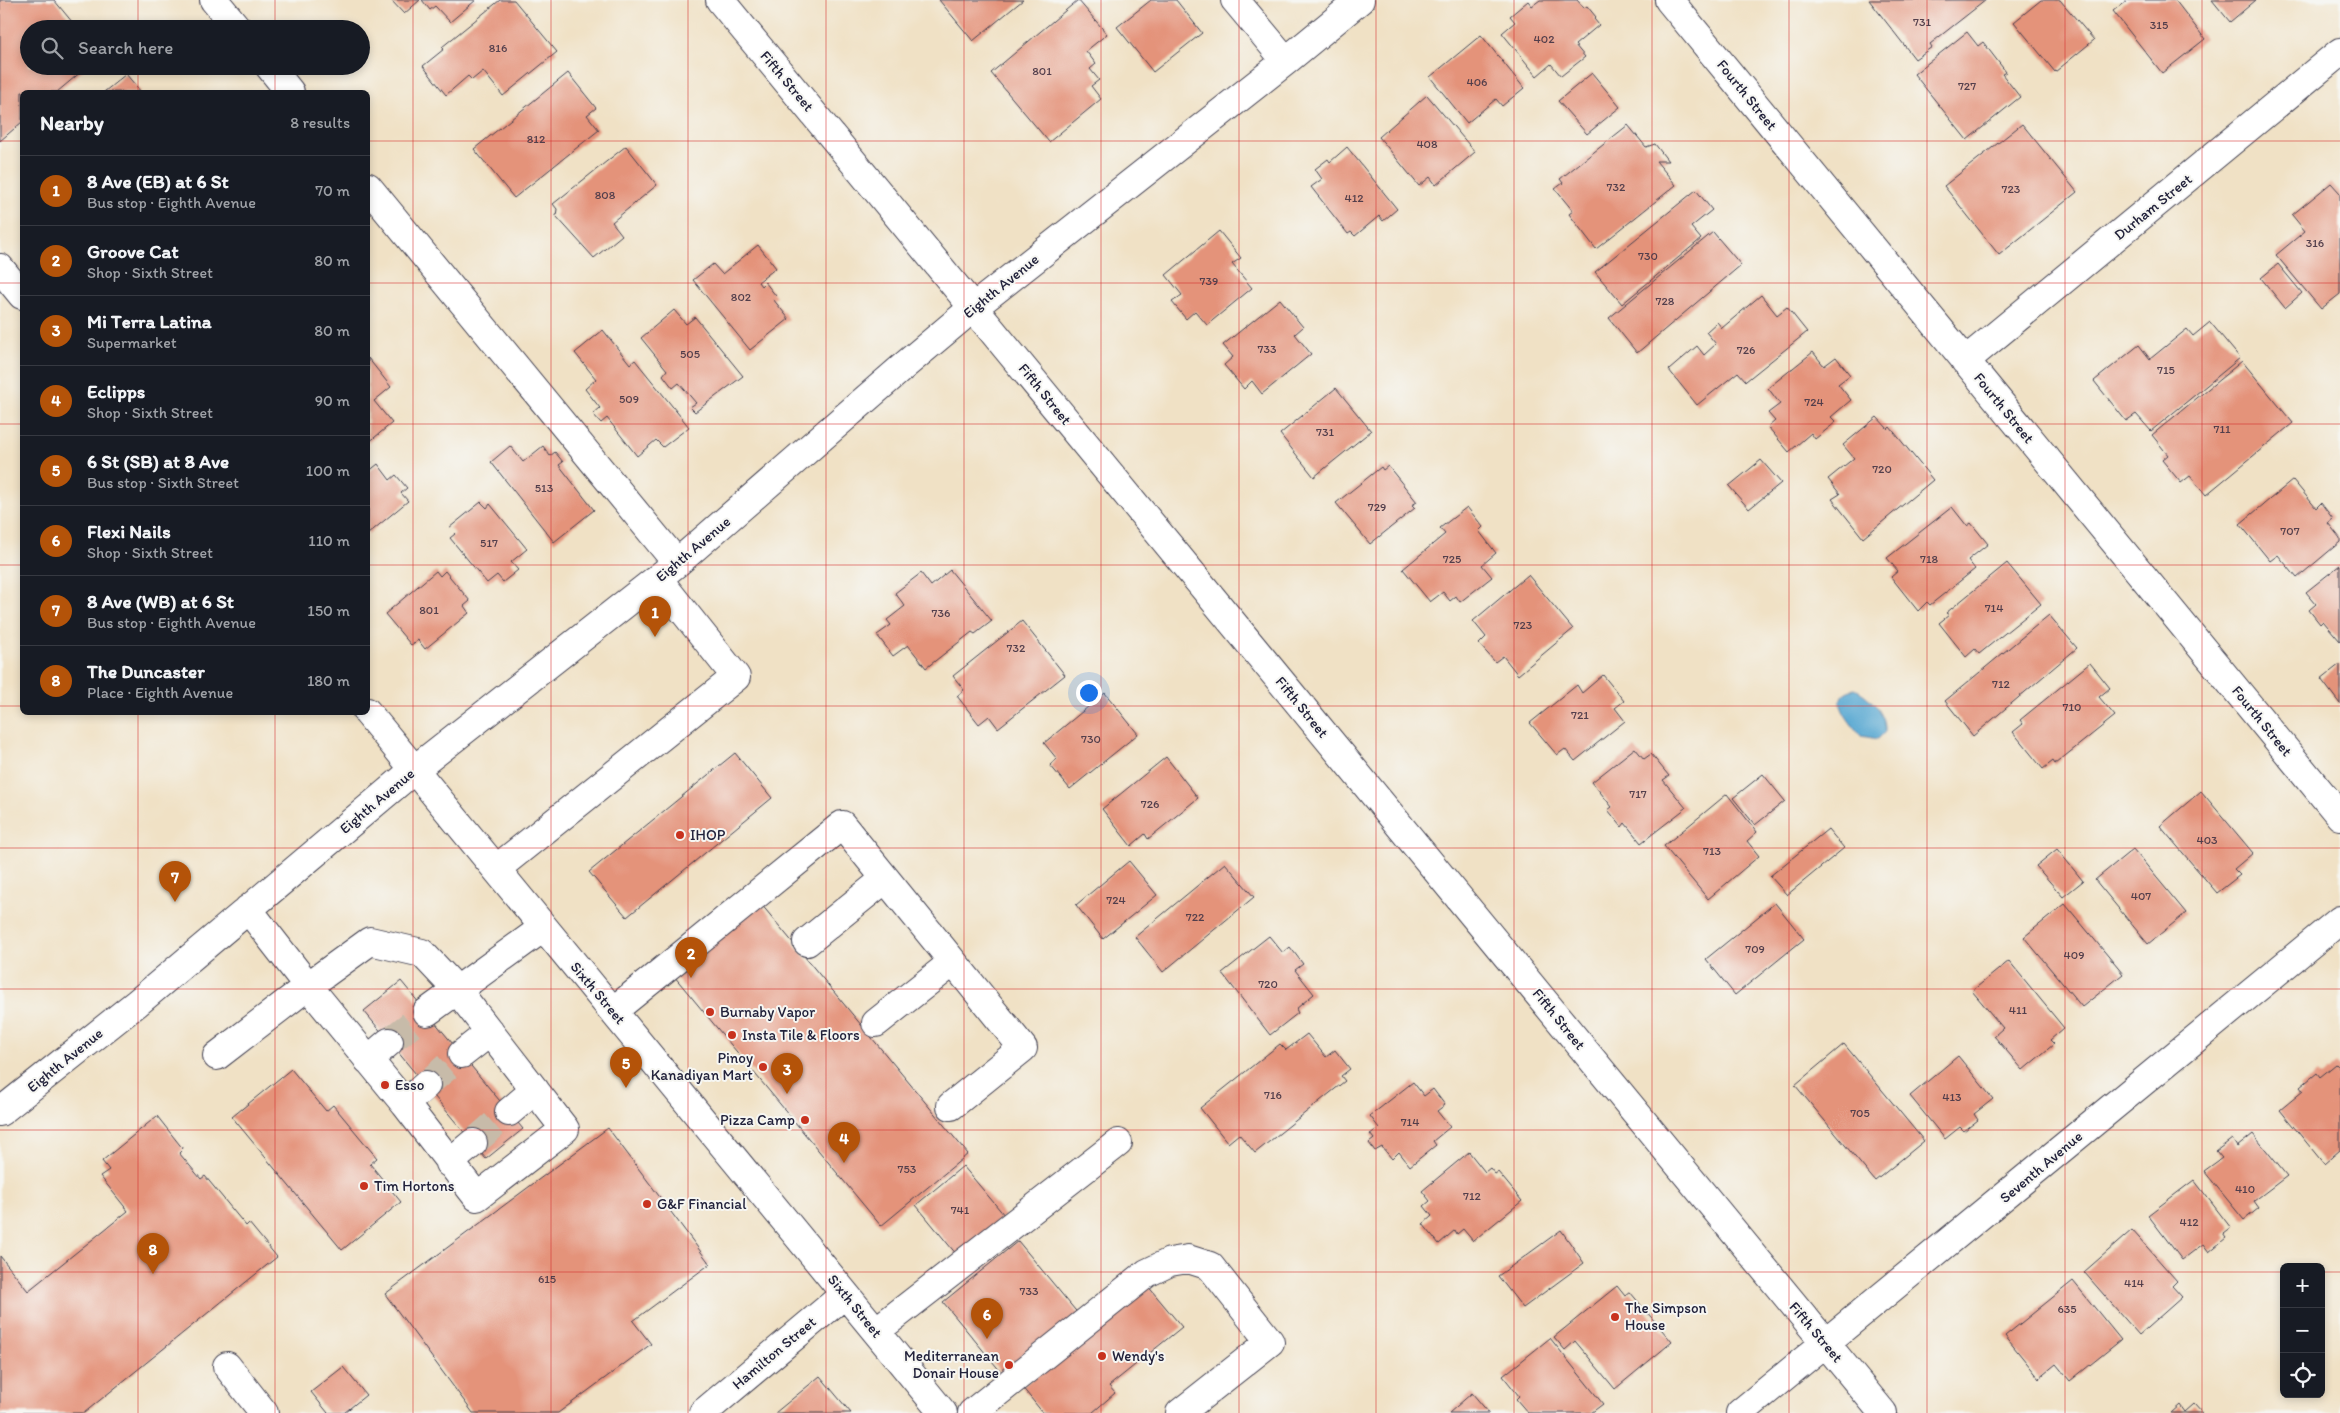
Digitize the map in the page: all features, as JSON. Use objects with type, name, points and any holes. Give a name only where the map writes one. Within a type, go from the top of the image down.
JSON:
[{"type":"street","points":[[214,0],[231,20]]},
{"type":"street","name":"Fifth Street","points":[[720,0],[1883,1413]]},
{"type":"street","points":[[1235,0],[1286,62]]},
{"type":"street","name":"Eighth Avenue","points":[[0,1112],[415,770],[667,571],[974,307],[1286,62],[1360,0]]},
{"type":"street","name":"Fourth Street","points":[[1669,0],[2340,816]]},
{"type":"street","name":"Durham Street","points":[[1965,361],[2340,52]]},
{"type":"street","points":[[276,75],[288,90]]},
{"type":"street","points":[[370,189],[667,571],[736,676],[496,868]]},
{"type":"street","points":[[0,268],[20,293]]},
{"type":"street","name":"Sixth Street","points":[[369,715],[876,1331],[936,1410]]},
{"type":"street","points":[[613,1011],[842,825],[1023,1048],[951,1106]]},
{"type":"street","points":[[807,942],[885,879]]},
{"type":"street","points":[[217,1056],[308,986],[370,941],[422,953],[457,990],[566,1128],[477,1197],[405,1104],[308,986],[248,909]]},
{"type":"street","name":"Seventh Avenue","points":[[1740,1413],[2340,920]]},
{"type":"street","points":[[427,1012],[543,928]]},
{"type":"street","points":[[876,1024],[952,962]]},
{"type":"street","points":[[462,1054],[490,1032]]},
{"type":"street","points":[[368,1060],[389,1042]]},
{"type":"street","points":[[405,1104],[426,1085]]},
{"type":"street","points":[[509,1112],[536,1090]]},
{"type":"street","points":[[449,1163],[473,1143]]},
{"type":"street","points":[[876,1331],[1118,1143]]},
{"type":"street","points":[[972,1413],[1147,1273],[1170,1262],[1188,1259],[1210,1266],[1270,1342],[1180,1413]]},
{"type":"street","name":"Hamilton Street","points":[[703,1413],[845,1294]]},
{"type":"street","points":[[227,1366],[264,1413]]},
{"type":"water","points":[[1855,689],[1872,701],[1883,719],[1885,732],[1878,739],[1861,736],[1843,710],[1841,697],[1846,692]]},
{"type":"building","points":[[0,0],[54,0],[71,20],[20,20],[20,75],[77,75],[59,90],[20,90],[20,124],[0,141]]},
{"type":"building","points":[[391,0],[420,0],[404,14]]},
{"type":"building","points":[[422,0],[476,0],[450,22],[435,6],[430,10]]},
{"type":"building","points":[[500,0],[514,0],[557,52],[503,96],[483,71],[472,80],[468,76],[446,95],[423,66],[444,49],[442,47]]},
{"type":"building","points":[[939,0],[1023,0],[973,41]]},
{"type":"building","points":[[1078,0],[1107,34],[1086,51],[1096,64],[1090,69],[1099,80],[1091,86],[1101,99],[1049,142],[991,73]]},
{"type":"building","points":[[1151,0],[1176,0],[1202,33],[1153,72],[1117,27]]},
{"type":"building","points":[[1540,0],[1577,0],[1584,8],[1587,6],[1596,17],[1594,19],[1599,25],[1575,45],[1585,57],[1561,76],[1551,64],[1537,76],[1502,33],[1515,22],[1510,16],[1528,1],[1532,6]]},
{"type":"building","points":[[1869,0],[1986,0],[1930,44],[1932,47],[1915,59]]},
{"type":"building","points":[[2041,0],[2060,0],[2094,40],[2055,72],[2014,22]]},
{"type":"building","points":[[2127,0],[2175,0],[2205,39],[2162,73],[2113,11]]},
{"type":"building","points":[[2212,0],[2256,0],[2230,22]]},
{"type":"building","points":[[1967,32],[1978,46],[1983,42],[2006,72],[2002,74],[2020,97],[1967,140],[1914,74]]},
{"type":"building","points":[[1481,35],[1524,88],[1502,106],[1496,99],[1467,123],[1430,77]]},
{"type":"building","points":[[568,73],[596,108],[587,115],[599,130],[514,198],[474,149]]},
{"type":"building","points":[[1592,73],[1620,107],[1587,134],[1558,101]]},
{"type":"building","points":[[127,75],[139,90],[106,90]]},
{"type":"building","points":[[1427,95],[1475,152],[1436,185],[1430,177],[1419,186],[1379,137]]},
{"type":"building","points":[[2022,124],[2077,192],[1999,255],[1944,186]]},
{"type":"building","points":[[1628,125],[1646,147],[1655,144],[1668,161],[1656,161],[1676,185],[1596,249],[1569,214],[1573,211],[1555,189],[1563,183],[1560,179]]},
{"type":"building","points":[[626,146],[657,185],[612,222],[622,235],[594,258],[556,216],[557,209],[553,204]]},
{"type":"building","points":[[1347,147],[1397,209],[1383,221],[1379,216],[1355,236],[1351,232],[1348,234],[1311,187],[1322,179],[1315,169],[1328,159],[1330,162]]},
{"type":"building","points":[[2331,183],[2340,193],[2340,294],[2321,309],[2276,255],[2305,231],[2292,215]]},
{"type":"building","points":[[1696,190],[1712,210],[1691,227],[1701,239],[1622,304],[1595,272]]},
{"type":"building","points":[[1219,231],[1241,258],[1232,264],[1252,288],[1207,325],[1195,311],[1186,319],[1172,302],[1182,295],[1166,275]]},
{"type":"building","points":[[1713,232],[1741,265],[1637,353],[1609,318]]},
{"type":"building","points":[[758,245],[776,268],[758,282],[761,286],[765,282],[776,296],[773,299],[789,319],[750,350],[693,280],[713,264],[722,274]]},
{"type":"building","points":[[2278,264],[2302,293],[2285,308],[2261,278]]},
{"type":"building","points":[[1761,295],[1777,315],[1787,307],[1807,332],[1746,381],[1738,372],[1697,405],[1669,370],[1697,346],[1704,355],[1716,344],[1706,332],[1717,322],[1722,328]]},
{"type":"building","points":[[1280,299],[1303,327],[1295,334],[1311,354],[1262,394],[1252,381],[1244,389],[1224,365],[1233,357],[1223,345]]},
{"type":"building","points":[[674,310],[686,324],[695,317],[743,376],[695,412],[690,407],[696,403],[679,383],[673,388],[663,375],[667,370],[641,338]]},
{"type":"building","points":[[2210,322],[2240,358],[2151,431],[2136,414],[2126,421],[2094,381],[2139,345],[2150,359],[2187,329],[2193,336]]},
{"type":"building","points":[[603,330],[630,364],[635,360],[689,427],[663,447],[656,440],[637,456],[607,418],[601,423],[593,414],[600,408],[585,389],[596,379],[575,353]]},
{"type":"building","points":[[1813,352],[1824,366],[1836,357],[1850,375],[1838,384],[1851,400],[1831,417],[1836,422],[1815,439],[1811,433],[1789,452],[1768,427],[1775,421],[1768,413],[1780,404],[1768,388]]},
{"type":"building","points":[[370,361],[391,387],[374,401],[392,423],[370,441]]},
{"type":"building","points":[[2242,361],[2293,423],[2206,495],[2190,476],[2181,483],[2162,460],[2168,455],[2152,435]]},
{"type":"building","points":[[1336,388],[1371,431],[1314,477],[1280,434]]},
{"type":"building","points":[[1877,417],[1888,429],[1890,427],[1933,480],[1863,538],[1832,499],[1840,494],[1828,479],[1854,458],[1843,445]]},
{"type":"building","points":[[510,446],[523,462],[543,446],[550,456],[555,452],[563,462],[559,465],[594,510],[554,542],[491,462]]},
{"type":"building","points":[[1761,460],[1781,483],[1749,509],[1729,486]]},
{"type":"building","points":[[378,464],[390,480],[396,475],[407,488],[401,493],[408,501],[370,532],[370,470]]},
{"type":"building","points":[[1388,466],[1417,502],[1412,505],[1415,508],[1370,544],[1336,503],[1381,467],[1383,470]]},
{"type":"building","points":[[2293,480],[2316,508],[2321,503],[2333,519],[2328,523],[2340,538],[2340,542],[2297,578],[2278,555],[2270,561],[2240,524]]},
{"type":"building","points":[[481,502],[487,508],[490,504],[527,549],[511,562],[518,570],[503,582],[497,575],[487,583],[450,538],[455,534],[449,528]]},
{"type":"building","points":[[1467,507],[1483,527],[1479,531],[1496,553],[1482,565],[1492,577],[1460,602],[1456,596],[1450,601],[1443,592],[1430,602],[1403,569],[1445,534],[1440,528]]},
{"type":"building","points":[[1952,507],[1967,526],[1971,523],[1988,544],[1968,560],[1975,569],[1930,605],[1927,602],[1918,611],[1891,577],[1898,571],[1887,558]]},
{"type":"building","points":[[2007,563],[2041,604],[1979,654],[1975,649],[1966,657],[1939,623],[1949,615],[1946,613]]},
{"type":"building","points":[[2340,565],[2340,641],[2323,621],[2320,624],[2309,610],[2316,604],[2306,592]]},
{"type":"building","points":[[950,570],[992,621],[975,634],[972,632],[926,668],[908,645],[893,656],[877,635],[891,625],[887,620],[905,606],[895,593],[921,573],[931,586]]},
{"type":"building","points":[[436,571],[440,576],[445,571],[470,601],[464,606],[469,613],[425,649],[418,640],[411,645],[385,614]]},
{"type":"building","points":[[1528,575],[1573,629],[1518,675],[1503,656],[1495,662],[1479,644],[1486,637],[1473,621]]},
{"type":"building","points":[[2049,615],[2077,648],[1973,736],[1945,701]]},
{"type":"building","points":[[1022,621],[1065,675],[998,728],[989,716],[979,724],[957,696],[964,690],[953,676]]},
{"type":"building","points":[[2090,663],[2110,688],[2099,697],[2115,716],[2055,764],[2053,761],[2043,769],[2013,732],[2023,724],[2020,720]]},
{"type":"building","points":[[2340,664],[2340,704],[2321,679]]},
{"type":"building","points":[[1603,675],[1624,701],[1615,708],[1625,721],[1575,761],[1565,749],[1557,755],[1530,723],[1577,685],[1582,693]]},
{"type":"building","points":[[1105,693],[1138,734],[1070,789],[1050,765],[1057,759],[1044,743]]},
{"type":"building","points":[[1635,748],[1644,759],[1651,754],[1669,776],[1663,780],[1686,808],[1641,843],[1625,823],[1622,827],[1608,810],[1612,807],[1592,782]]},
{"type":"building","name":"IHOP","points":[[735,753],[772,798],[627,917],[589,872]]},
{"type":"building","points":[[1166,757],[1198,798],[1148,839],[1145,834],[1131,846],[1102,809]]},
{"type":"building","points":[[1763,774],[1785,801],[1755,825],[1733,798]]},
{"type":"building","points":[[2201,791],[2253,853],[2234,869],[2240,875],[2217,893],[2160,826]]},
{"type":"building","points":[[1727,794],[1757,832],[1747,841],[1759,856],[1708,899],[1664,846]]},
{"type":"building","points":[[1828,829],[1844,848],[1787,895],[1770,876]]},
{"type":"building","points":[[2057,849],[2083,881],[2063,897],[2036,866]]},
{"type":"building","points":[[2133,849],[2186,913],[2148,944],[2095,880]]},
{"type":"building","points":[[1129,861],[1157,895],[1103,939],[1076,905]]},
{"type":"building","points":[[1225,863],[1254,897],[1163,972],[1135,937]]},
{"type":"building","points":[[1775,903],[1804,939],[1735,995],[1706,959]]},
{"type":"building","points":[[761,904],[968,1154],[881,1226],[674,976]]},
{"type":"building","points":[[2065,904],[2123,974],[2082,1007],[2024,937]]},
{"type":"building","points":[[1269,936],[1283,953],[1290,947],[1303,964],[1295,970],[1314,994],[1296,1009],[1298,1013],[1270,1035],[1222,973]]},
{"type":"building","points":[[2009,961],[2064,1028],[2050,1040],[2054,1044],[2023,1070],[1994,1036],[2003,1028],[1972,991]]},
{"type":"building","points":[[401,981],[523,1129],[486,1159],[364,1011]]},
{"type":"building","points":[[1307,1034],[1326,1057],[1335,1050],[1350,1069],[1341,1076],[1345,1081],[1255,1153],[1239,1134],[1228,1143],[1200,1108],[1280,1044],[1286,1050]]},
{"type":"building","points":[[1844,1044],[1924,1141],[1875,1181],[1795,1085]]},
{"type":"building","points":[[1958,1056],[1993,1099],[1974,1114],[1978,1120],[1964,1131],[1960,1127],[1945,1139],[1910,1096]]},
{"type":"building","points":[[2336,1064],[2340,1068],[2340,1150],[2324,1164],[2280,1110],[2303,1091],[2300,1087],[2317,1073],[2320,1077]]},
{"type":"building","points":[[291,1069],[326,1111],[333,1105],[377,1158],[370,1164],[401,1202],[342,1250],[232,1117]]},
{"type":"building","points":[[1413,1082],[1424,1096],[1433,1089],[1445,1105],[1437,1111],[1450,1127],[1433,1141],[1436,1145],[1410,1166],[1399,1152],[1392,1159],[1382,1147],[1375,1151],[1369,1143],[1374,1139],[1370,1134],[1379,1128],[1370,1116]]},
{"type":"building","points":[[157,1116],[183,1149],[179,1153],[201,1179],[205,1176],[246,1226],[249,1223],[277,1257],[84,1413],[0,1413],[0,1256],[28,1291],[128,1211],[100,1176],[109,1170],[102,1161]]},
{"type":"building","points":[[608,1128],[710,1264],[633,1321],[651,1344],[558,1413],[473,1413],[385,1294]]},
{"type":"building","points":[[2253,1134],[2287,1176],[2254,1201],[2259,1208],[2244,1220],[2204,1171],[2222,1158],[2216,1151],[2232,1139],[2237,1147]]},
{"type":"building","points":[[1469,1152],[1485,1172],[1490,1168],[1495,1174],[1498,1172],[1522,1201],[1473,1241],[1463,1229],[1457,1234],[1455,1230],[1439,1244],[1423,1224],[1432,1216],[1424,1206],[1430,1201],[1422,1191]]},
{"type":"building","points":[[963,1166],[1005,1216],[957,1255],[916,1205]]},
{"type":"building","points":[[2194,1180],[2231,1228],[2223,1234],[2226,1238],[2209,1252],[2203,1244],[2182,1260],[2148,1215]]},
{"type":"building","points":[[1561,1230],[1584,1263],[1523,1308],[1498,1276]]},
{"type":"building","points":[[2132,1230],[2177,1281],[2172,1286],[2182,1297],[2139,1335],[2084,1272]]},
{"type":"building","points":[[1018,1241],[1080,1316],[1006,1378],[943,1302]]},
{"type":"building","points":[[2073,1281],[2121,1340],[2070,1381],[2056,1364],[2039,1378],[2005,1336]]},
{"type":"building","name":"Wendy's","points":[[1147,1285],[1182,1327],[1109,1386],[1115,1393],[1092,1413],[1043,1413],[1022,1387]]},
{"type":"building","name":"The Simpson House","points":[[1617,1286],[1625,1296],[1630,1292],[1672,1342],[1615,1389],[1575,1341],[1565,1350],[1554,1337]]},
{"type":"building","points":[[1550,1338],[1603,1404],[1591,1413],[1528,1413],[1516,1399],[1519,1396],[1503,1376]]},
{"type":"building","points":[[343,1367],[366,1395],[344,1413],[328,1413],[311,1392]]},
{"type":"building","points":[[820,1376],[851,1413],[775,1413]]},
{"type":"building","points":[[1472,1393],[1489,1413],[1449,1413]]},
{"type":"building","points":[[2194,1404],[2202,1413],[2171,1413],[2180,1405],[2185,1412]]},
{"type":"tunnel","points":[[389,1042],[427,1012]]},
{"type":"tunnel","points":[[426,1085],[462,1054]]},
{"type":"tunnel","points":[[473,1143],[509,1112]]},
{"type":"place","name":"8 Ave (EB) at 6 St","points":[[655,637]]},
{"type":"place","name":"IHOP","points":[[680,835]]},
{"type":"place","name":"8 Ave (WB) at 6 St","points":[[175,902]]},
{"type":"place","name":"Groove Cat","points":[[691,978]]},
{"type":"place","name":"Burnaby Vapor","points":[[710,1012]]},
{"type":"place","name":"Insta Tile & Floors","points":[[732,1035]]},
{"type":"place","name":"Pinoy Kanadiyan Mart","points":[[763,1067]]},
{"type":"place","name":"Esso","points":[[385,1085]]},
{"type":"place","name":"6 St (SB) at 8 Ave","points":[[626,1088]]},
{"type":"place","name":"Mi Terra Latina","points":[[787,1094]]},
{"type":"place","name":"Pizza Camp","points":[[805,1120]]},
{"type":"place","name":"Eclipps","points":[[844,1163]]},
{"type":"place","name":"Tim Hortons","points":[[364,1186]]},
{"type":"place","name":"G&F Financial","points":[[647,1204]]},
{"type":"place","name":"The Duncaster","points":[[153,1274]]},
{"type":"place","name":"The Simpson House","points":[[1615,1317]]},
{"type":"place","name":"Flexi Nails","points":[[987,1339]]},
{"type":"place","name":"Wendy's","points":[[1102,1356]]},
{"type":"place","name":"Mediterranean Donair House","points":[[1009,1365]]}]
